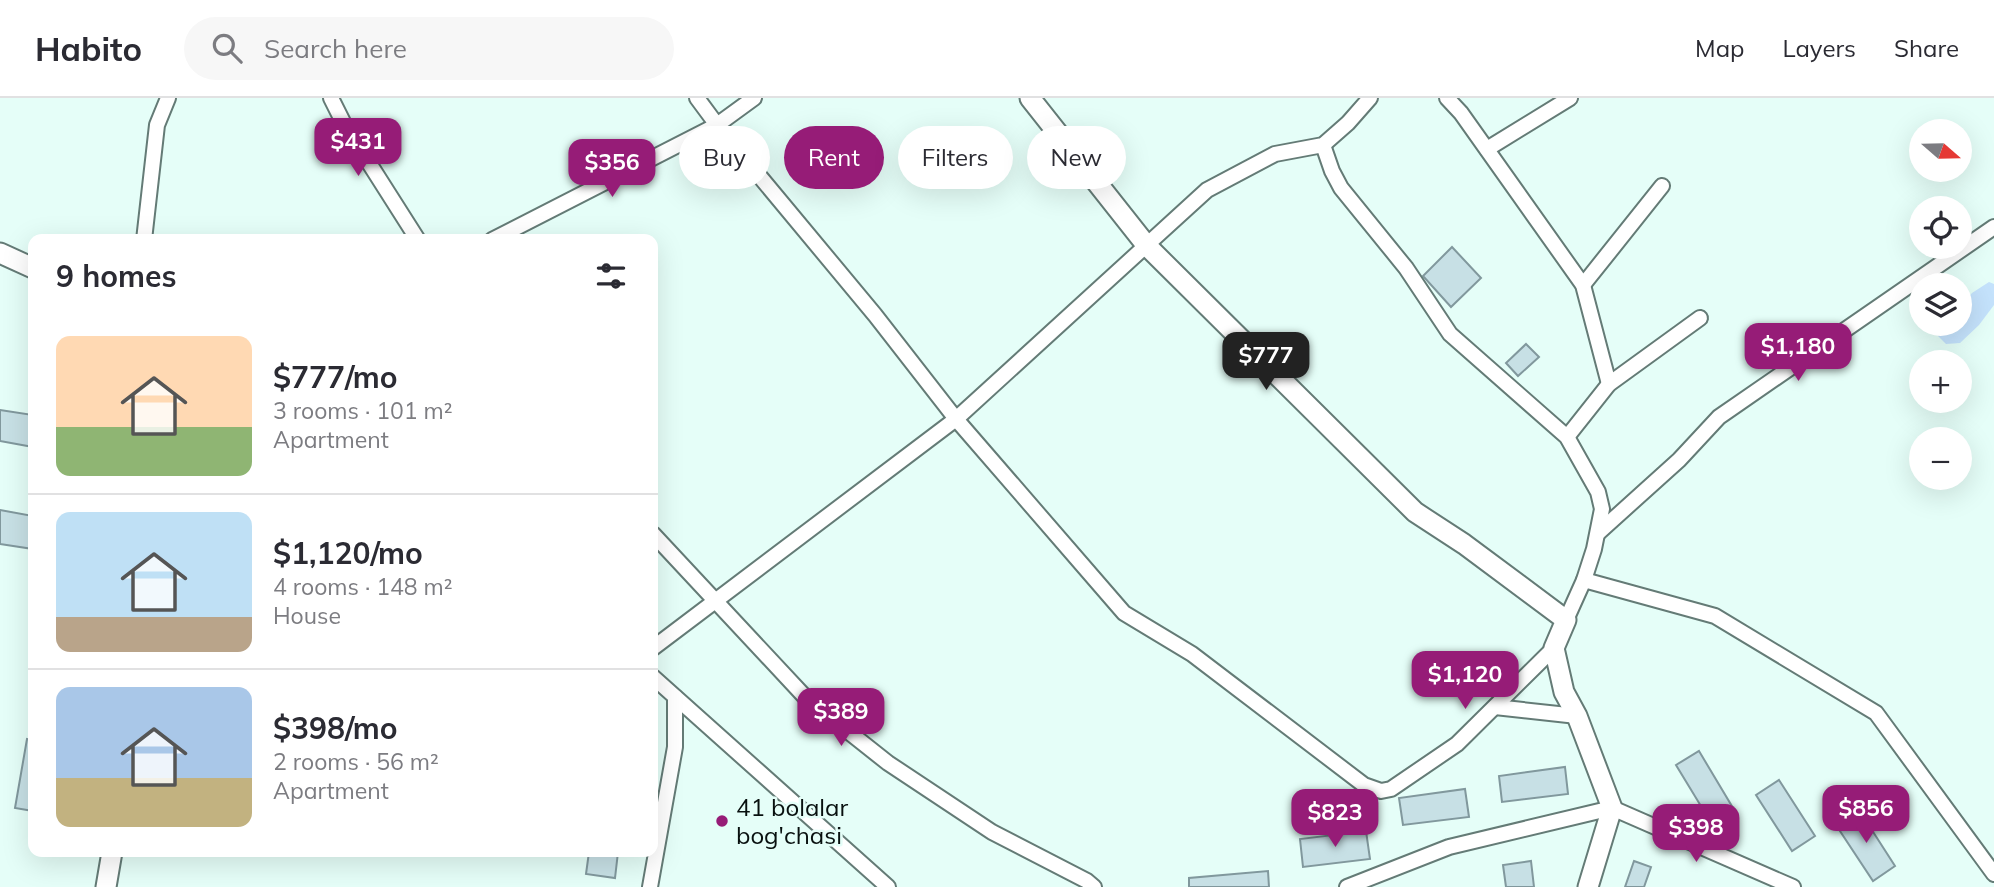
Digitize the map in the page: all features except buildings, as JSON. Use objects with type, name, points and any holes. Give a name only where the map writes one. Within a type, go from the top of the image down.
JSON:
[{"type":"street","points":[[145,234],[158,125],[168,98]]},
{"type":"street","points":[[331,98],[343,122],[414,234]]},
{"type":"street","points":[[697,98],[875,315],[956,419],[1124,613],[1192,654],[1368,787],[1381,791],[1391,789],[1457,744],[1554,648],[1584,580],[1602,509],[1598,492],[1567,437],[1450,334],[1406,268],[1341,188],[1323,145]]},
{"type":"street","points":[[504,234],[717,125],[754,98]]},
{"type":"street","points":[[1030,98],[1147,246],[1415,512],[1464,544],[1566,620]]},
{"type":"street","points":[[1447,98],[1461,113],[1583,285],[1609,384]]},
{"type":"street","points":[[1487,149],[1570,98]]},
{"type":"street","points":[[658,644],[956,419],[1207,190],[1275,154],[1323,145],[1348,123],[1363,101]]},
{"type":"street","points":[[1583,285],[1662,186]]},
{"type":"street","points":[[1598,533],[1679,460],[1720,417],[1994,227]]},
{"type":"street","points":[[0,253],[28,266]]},
{"type":"street","points":[[1567,437],[1609,384],[1700,318]]},
{"type":"street","points":[[658,539],[806,698],[888,763],[992,832],[1088,885]]},
{"type":"street","points":[[1584,580],[1714,616],[1876,713],[1994,874]]},
{"type":"street","points":[[1554,648],[1564,692],[1577,716],[1612,808],[1588,887]]},
{"type":"street","points":[[658,681],[888,887]]},
{"type":"street","points":[[658,842],[675,747],[676,697]]},
{"type":"street","points":[[1495,707],[1577,716]]},
{"type":"street","points":[[1347,887],[1449,847],[1612,808],[1790,887]]},
{"type":"street","points":[[106,887],[111,857]]},
{"type":"street","points":[[650,887],[655,857]]},
{"type":"water","points":[[1989,282],[1994,284],[1994,305],[1972,332],[1972,293]]},
{"type":"water","points":[[1938,336],[1967,336],[1960,343],[1946,344]]},
{"type":"place","name":"41 bolalar bog'chasi","points":[[722,821]]}]
